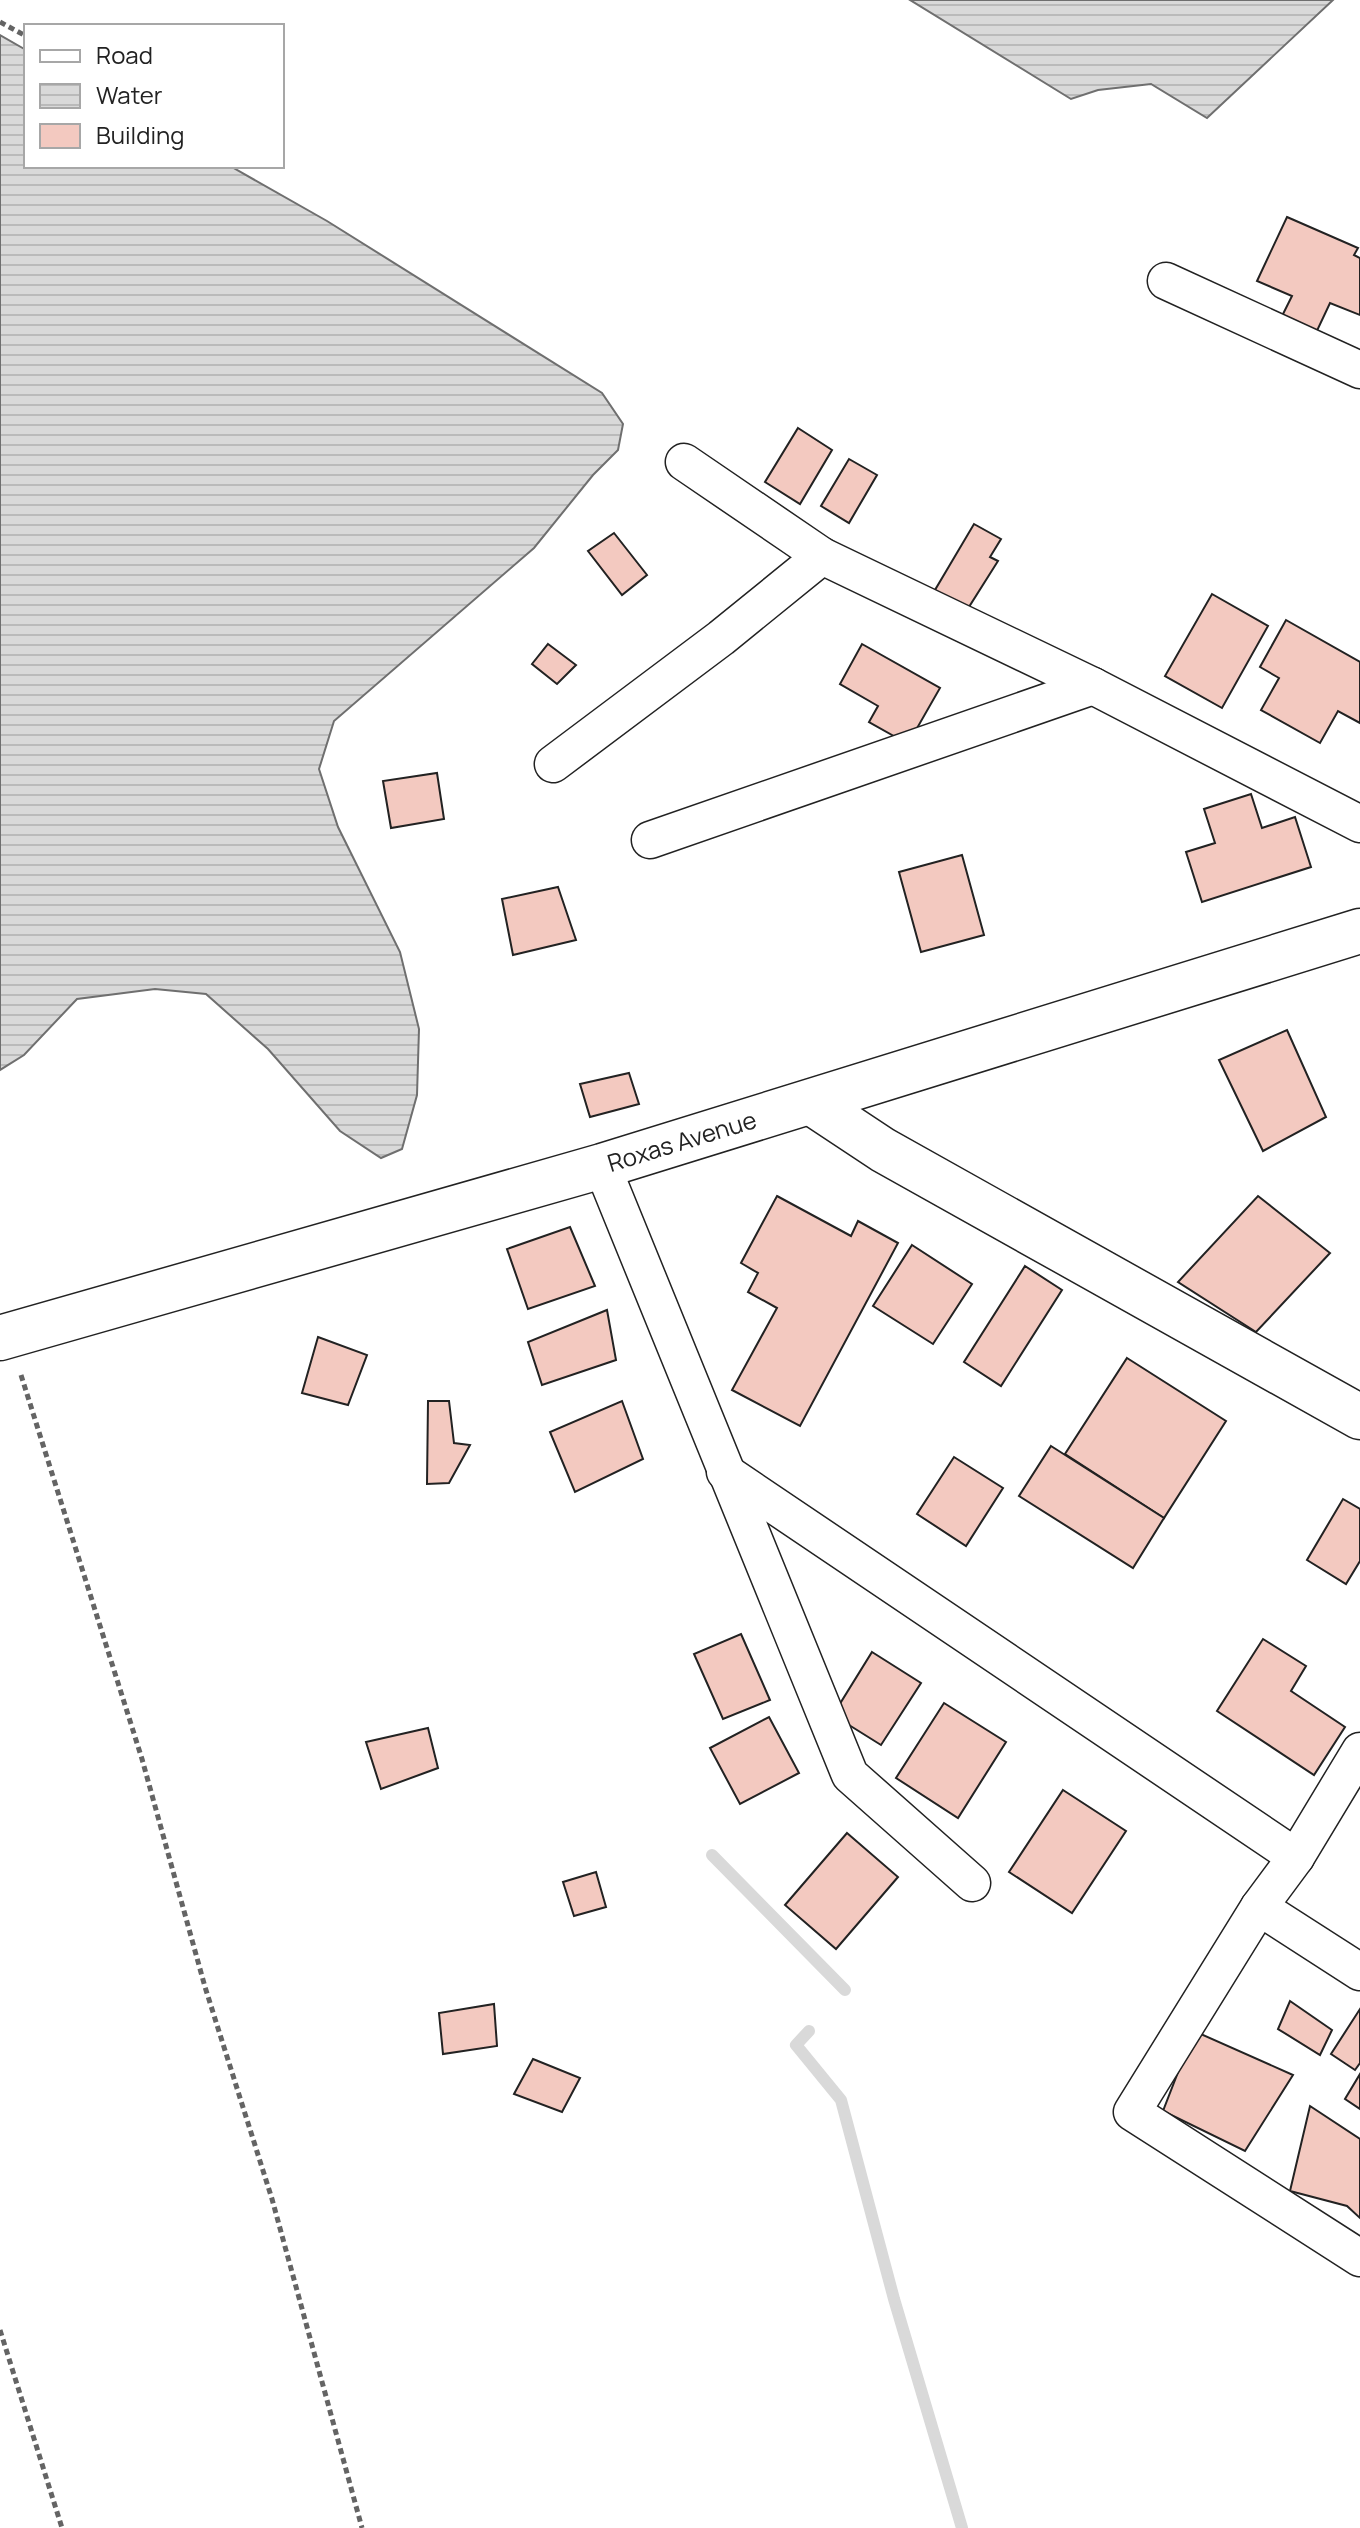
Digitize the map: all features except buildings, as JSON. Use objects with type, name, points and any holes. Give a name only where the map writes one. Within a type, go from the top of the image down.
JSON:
[{"type":"main road","name":"Roxas Avenue","points":[[4,1336],[602,1166],[1360,931]]},
{"type":"main road","points":[[812,1103],[883,1150],[1360,1417]]},
{"type":"street","points":[[1166,281],[1360,370]]},
{"type":"street","points":[[684,462],[822,556],[1093,686],[1360,824]]},
{"type":"street","points":[[553,764],[721,638],[822,556]]},
{"type":"street","points":[[650,840],[1093,686]]},
{"type":"street","points":[[602,1166],[850,1775],[972,1883]]},
{"type":"street","points":[[725,1472],[1296,1857]]},
{"type":"street","points":[[1360,1751],[1296,1857],[1259,1907],[1132,2112],[1360,2258]]},
{"type":"street","points":[[1259,1907],[1360,1972]]},
{"type":"path","points":[[0,22],[24,35]]},
{"type":"path","points":[[4,1336],[142,1759],[205,1987],[272,2199],[362,2528]]},
{"type":"path","points":[[0,2330],[62,2528]]},
{"type":"water","points":[[910,0],[1333,0],[1207,118],[1151,84],[1098,90],[1071,99]]},
{"type":"water","points":[[0,35],[24,49],[24,168],[234,168],[327,221],[602,393],[623,424],[618,450],[593,475],[534,548],[334,721],[319,769],[338,827],[400,952],[419,1029],[417,1095],[402,1149],[381,1158],[340,1131],[268,1049],[206,994],[155,989],[77,999],[24,1055],[0,1070]]},
{"type":"waterway","points":[[712,1855],[845,1990]]},
{"type":"waterway","points":[[809,2031],[796,2045],[841,2100],[894,2299],[962,2528]]}]
